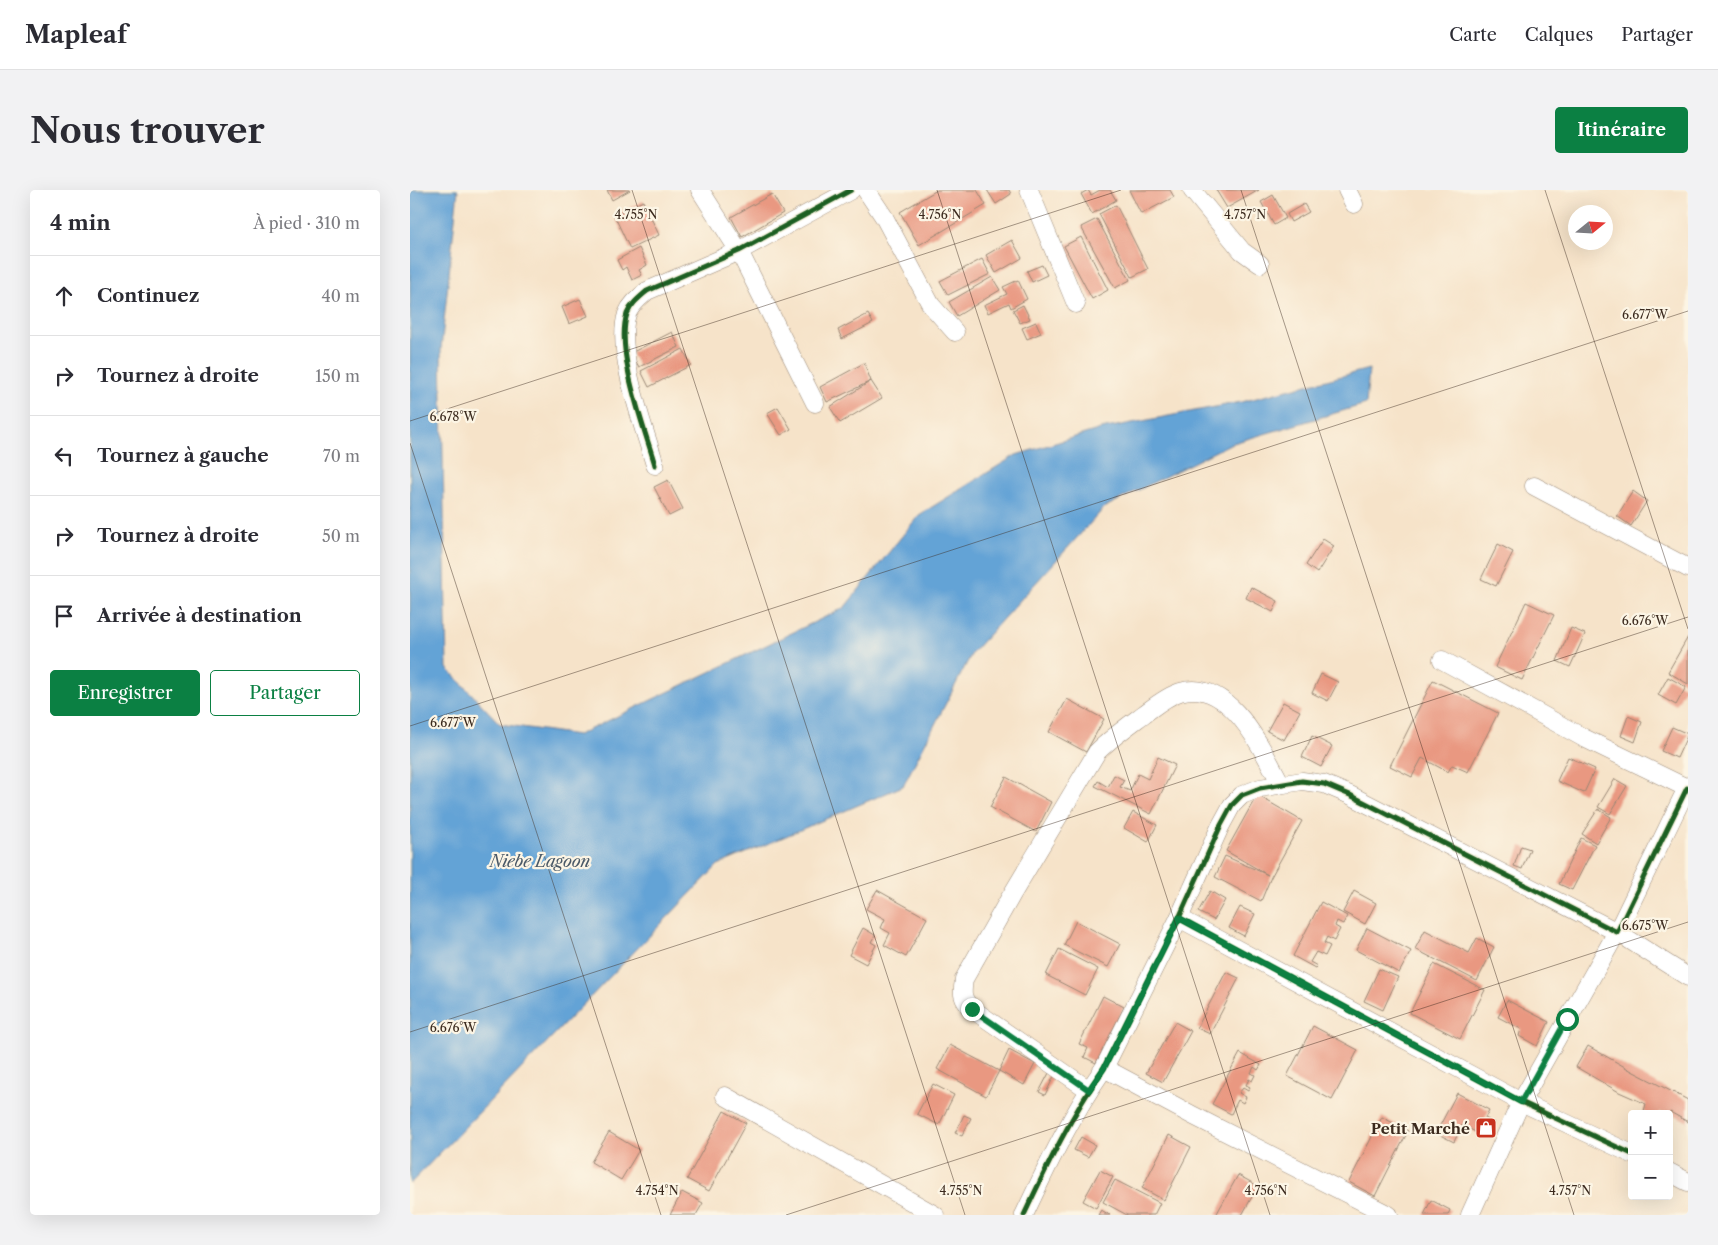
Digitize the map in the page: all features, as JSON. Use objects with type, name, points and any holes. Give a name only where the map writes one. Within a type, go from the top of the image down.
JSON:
[{"type":"street","points":[[700,190],[739,251],[815,403]]},
{"type":"street","points":[[655,464],[632,387],[624,347],[627,315],[634,301],[647,291],[739,251],[851,190]]},
{"type":"street","points":[[866,190],[884,217],[931,304],[955,332]]},
{"type":"street","points":[[1029,190],[1076,304]]},
{"type":"street","points":[[1192,190],[1242,251],[1260,264]]},
{"type":"street","points":[[1534,486],[1688,568]]},
{"type":"street","points":[[1442,660],[1584,738],[1688,787],[1617,932],[1521,1102],[1470,1215]]},
{"type":"street","points":[[1089,1090],[972,1009],[964,1001],[963,992],[964,979],[1097,752],[1110,739],[1161,702],[1180,692],[1197,690],[1213,694],[1229,705],[1242,720],[1281,784]]},
{"type":"street","points":[[1024,1215],[1052,1155],[1089,1090],[1104,1068],[1179,918],[1220,827],[1232,805],[1242,795],[1260,788],[1302,781],[1324,784],[1350,794],[1617,932],[1688,977]]},
{"type":"street","points":[[1179,918],[1521,1102],[1628,1152]]},
{"type":"street","points":[[1104,1068],[1389,1215]]},
{"type":"street","points":[[726,1096],[935,1215]]},
{"type":"street","points":[[1673,1174],[1688,1182]]},
{"type":"water","name":"Niebe Lagoon","points":[[410,190],[458,190],[441,349],[447,668],[500,724],[578,735],[844,608],[919,515],[1016,455],[1101,429],[1241,402],[1369,369],[1366,404],[1230,444],[1105,507],[972,653],[903,786],[718,865],[410,1184]]},
{"type":"building","points":[[607,190],[630,190],[612,200]]},
{"type":"building","points":[[937,190],[977,190],[986,205],[919,245],[900,212]]},
{"type":"building","points":[[987,190],[1009,190],[1011,194],[996,204]]},
{"type":"building","points":[[1088,190],[1091,195],[1100,190],[1110,190],[1116,200],[1092,214],[1081,194]]},
{"type":"building","points":[[1129,190],[1170,190],[1174,197],[1141,214]]},
{"type":"building","points":[[1216,190],[1259,190],[1227,208]]},
{"type":"building","points":[[772,194],[783,213],[742,237],[731,217]]},
{"type":"building","points":[[1273,195],[1286,218],[1274,225],[1261,202]]},
{"type":"building","points":[[643,201],[659,235],[630,249],[614,215]]},
{"type":"building","points":[[1304,204],[1309,212],[1291,222],[1287,214]]},
{"type":"building","points":[[1116,205],[1148,269],[1132,277],[1099,214]]},
{"type":"building","points":[[1097,219],[1130,280],[1115,288],[1081,227]]},
{"type":"building","points":[[1081,237],[1108,290],[1092,299],[1064,246]]},
{"type":"building","points":[[1012,240],[1022,258],[996,273],[986,255]]},
{"type":"building","points":[[639,248],[647,265],[639,270],[642,275],[632,280],[626,267],[622,270],[617,260]]},
{"type":"building","points":[[982,259],[990,274],[948,295],[940,281]]},
{"type":"building","points":[[1042,265],[1047,275],[1032,282],[1027,271]]},
{"type":"building","points":[[992,277],[1000,290],[957,316],[949,302]]},
{"type":"building","points":[[1018,280],[1027,299],[1011,308],[1009,303],[988,313],[984,305],[1007,294],[1003,287]]},
{"type":"building","points":[[580,299],[588,316],[569,324],[562,307]]},
{"type":"building","points":[[1023,305],[1030,319],[1020,323],[1013,310]]},
{"type":"building","points":[[868,314],[873,323],[842,339],[838,330]]},
{"type":"building","points":[[1036,322],[1041,333],[1027,339],[1022,328]]},
{"type":"building","points":[[672,332],[679,347],[639,367],[631,353]]},
{"type":"building","points":[[683,349],[691,365],[649,387],[641,371]]},
{"type":"building","points":[[864,363],[871,381],[827,402],[820,387]]},
{"type":"building","points":[[871,381],[882,398],[840,423],[830,407]]},
{"type":"building","points":[[778,407],[791,429],[781,435],[767,413]]},
{"type":"building","points":[[668,480],[683,509],[669,516],[654,487]]},
{"type":"building","points":[[1633,491],[1647,501],[1631,526],[1617,516]]},
{"type":"building","points":[[1323,539],[1334,546],[1317,573],[1306,565]]},
{"type":"building","points":[[1498,544],[1513,552],[1496,586],[1481,579]]},
{"type":"building","points":[[1251,587],[1278,601],[1273,612],[1246,598]]},
{"type":"building","points":[[1526,602],[1554,615],[1522,680],[1495,667]]},
{"type":"building","points":[[1571,628],[1585,634],[1570,667],[1557,661]]},
{"type":"building","points":[[1688,637],[1688,684],[1668,672]]},
{"type":"building","points":[[1321,674],[1338,682],[1328,701],[1312,693]]},
{"type":"building","points":[[1668,677],[1686,687],[1676,705],[1658,695]]},
{"type":"building","points":[[1433,680],[1498,713],[1468,772],[1452,765],[1448,772],[1422,758],[1412,777],[1390,766]]},
{"type":"building","points":[[1067,699],[1104,719],[1086,752],[1049,732]]},
{"type":"building","points":[[1283,702],[1300,711],[1284,740],[1267,731]]},
{"type":"building","points":[[1628,716],[1642,722],[1635,742],[1621,736]]},
{"type":"building","points":[[1672,727],[1688,734],[1677,758],[1661,751]]},
{"type":"building","points":[[1312,736],[1332,746],[1321,767],[1302,757]]},
{"type":"building","points":[[1158,757],[1175,765],[1151,814],[1095,786],[1098,781],[1108,787],[1114,775],[1124,780],[1120,787],[1130,791],[1138,774],[1148,779]]},
{"type":"building","points":[[1568,757],[1595,769],[1584,793],[1557,781]]},
{"type":"building","points":[[1006,777],[1051,802],[1036,832],[990,807]]},
{"type":"building","points":[[1615,779],[1627,786],[1610,814],[1598,807]]},
{"type":"building","points":[[1257,795],[1302,821],[1271,877],[1261,901],[1215,877],[1225,856],[1268,875],[1226,851]]},
{"type":"building","points":[[1598,809],[1611,817],[1596,843],[1582,834]]},
{"type":"building","points":[[1133,812],[1157,825],[1148,842],[1124,828]]},
{"type":"building","points":[[1581,838],[1595,845],[1572,890],[1559,884]]},
{"type":"building","points":[[1521,846],[1530,849],[1522,869],[1514,866]]},
{"type":"building","points":[[877,890],[927,918],[906,957],[884,945],[890,933],[881,928],[885,919],[866,909]]},
{"type":"building","points":[[1210,891],[1225,900],[1214,920],[1198,912]]},
{"type":"building","points":[[1354,891],[1376,903],[1365,924],[1343,912]]},
{"type":"building","points":[[1321,902],[1347,916],[1343,924],[1337,921],[1335,926],[1340,929],[1334,941],[1327,937],[1324,943],[1330,946],[1325,956],[1316,952],[1310,962],[1317,966],[1315,968],[1293,956]]},
{"type":"building","points":[[1240,907],[1255,914],[1244,936],[1229,928]]},
{"type":"building","points":[[1076,921],[1120,944],[1108,967],[1064,945]]},
{"type":"building","points":[[863,928],[875,935],[871,942],[876,945],[866,964],[849,955]]},
{"type":"building","points":[[1367,928],[1411,951],[1399,973],[1356,950]]},
{"type":"building","points":[[1425,930],[1469,953],[1477,938],[1494,947],[1477,981],[1415,949]]},
{"type":"building","points":[[1059,949],[1098,969],[1085,995],[1046,975]]},
{"type":"building","points":[[1434,964],[1485,990],[1460,1039],[1410,1013]]},
{"type":"building","points":[[1379,969],[1398,977],[1383,1010],[1364,1001]]},
{"type":"building","points":[[1226,972],[1239,978],[1210,1034],[1197,1028]]},
{"type":"building","points":[[1103,996],[1124,1007],[1096,1063],[1084,1057],[1088,1048],[1079,1044]]},
{"type":"building","points":[[1507,1000],[1549,1022],[1537,1046],[1519,1036],[1521,1029],[1498,1017]]},
{"type":"building","points":[[1175,1022],[1191,1031],[1163,1082],[1146,1073]]},
{"type":"building","points":[[1313,1026],[1358,1050],[1332,1100],[1287,1076]]},
{"type":"building","points":[[950,1045],[999,1071],[986,1096],[937,1069]]},
{"type":"building","points":[[1588,1046],[1688,1100],[1688,1122],[1673,1114],[1673,1110],[1644,1110],[1646,1104],[1619,1092],[1576,1067]]},
{"type":"building","points":[[1009,1050],[1035,1064],[1024,1085],[999,1071]]},
{"type":"building","points":[[1240,1053],[1261,1065],[1258,1070],[1254,1067],[1251,1073],[1255,1075],[1252,1081],[1249,1079],[1246,1085],[1250,1087],[1248,1091],[1243,1088],[1239,1093],[1246,1097],[1243,1103],[1238,1100],[1231,1114],[1212,1104]]},
{"type":"building","points":[[1049,1073],[1054,1076],[1045,1095],[1039,1092]]},
{"type":"building","points":[[933,1084],[954,1095],[939,1125],[917,1114]]},
{"type":"building","points":[[1457,1093],[1489,1110],[1485,1118],[1494,1123],[1487,1138],[1462,1125],[1454,1142],[1436,1133]]},
{"type":"building","points":[[724,1111],[746,1123],[709,1191],[687,1179]]},
{"type":"building","points":[[964,1115],[971,1118],[962,1136],[955,1133]]},
{"type":"building","points":[[1382,1117],[1408,1131],[1375,1196],[1349,1182]]},
{"type":"building","points":[[609,1132],[639,1150],[621,1180],[591,1162]]},
{"type":"building","points":[[1169,1135],[1191,1147],[1164,1200],[1142,1188]]},
{"type":"building","points":[[1081,1137],[1095,1145],[1088,1157],[1074,1150]]},
{"type":"building","points":[[1100,1170],[1113,1177],[1096,1208],[1083,1201]]},
{"type":"building","points":[[1238,1175],[1258,1186],[1242,1215],[1216,1215]]},
{"type":"building","points":[[1115,1180],[1160,1203],[1154,1215],[1127,1215],[1103,1202]]},
{"type":"building","points":[[682,1192],[703,1203],[696,1215],[670,1215]]},
{"type":"building","points":[[1431,1200],[1450,1210],[1448,1215],[1424,1215]]},
{"type":"building","points":[[1101,1210],[1110,1215],[1098,1215]]},
{"type":"cycle path","points":[[655,465],[632,389],[625,348],[624,330],[627,314],[635,301],[647,291],[739,251],[851,190]]},
{"type":"cycle path","points":[[1024,1215],[1071,1121],[1104,1068],[1179,918],[1220,827],[1232,805],[1242,795],[1260,788],[1302,781],[1324,784],[1350,795],[1617,932],[1687,788]]},
{"type":"cycle path","points":[[1179,918],[1521,1102],[1628,1152]]},
{"type":"place","name":"Petit Marché","points":[[1486,1128]]},
{"type":"route","points":[[972,1009],[1089,1090],[1104,1068],[1179,918],[1521,1102],[1567,1019]]}]
